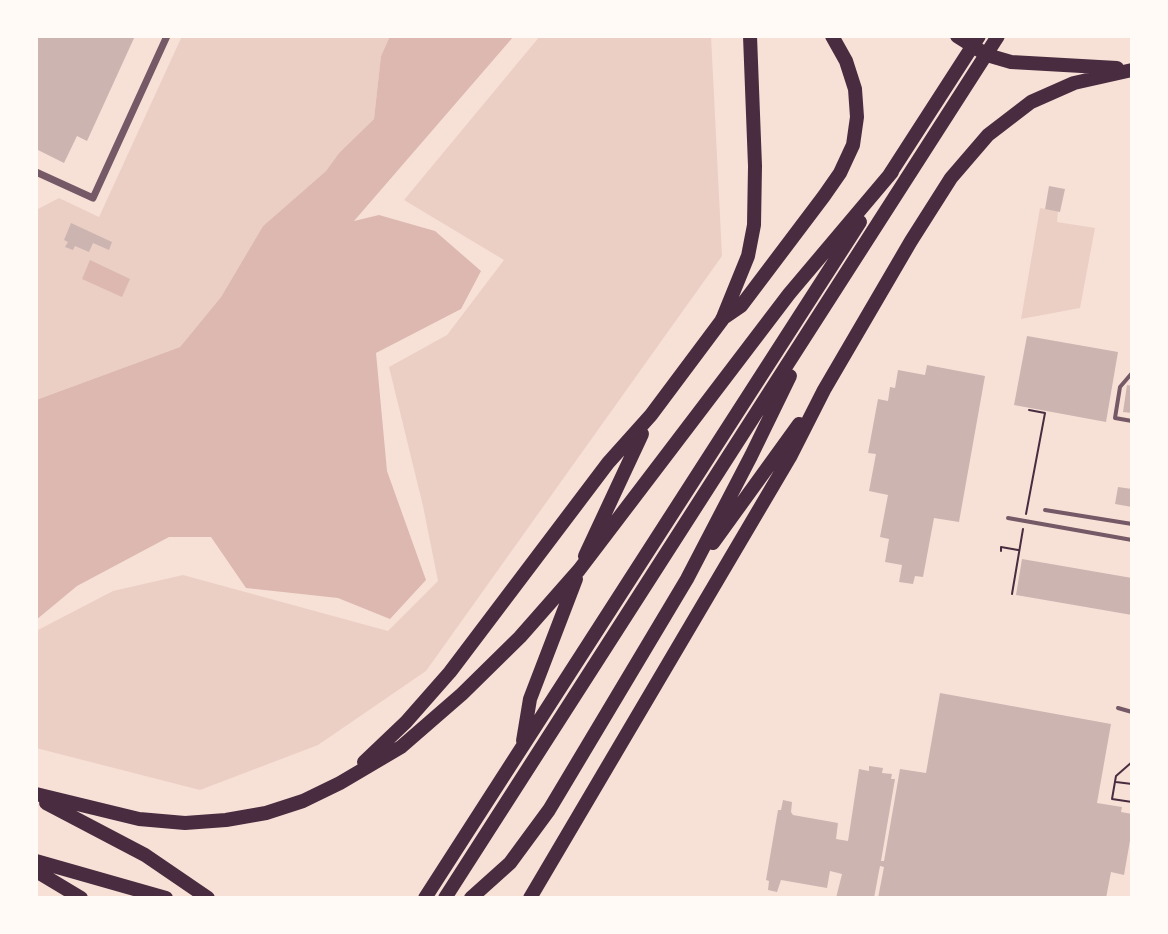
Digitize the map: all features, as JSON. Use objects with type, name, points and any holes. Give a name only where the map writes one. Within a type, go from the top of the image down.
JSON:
[{"type":"highway","points":[[340,783],[391,737],[437,688],[608,463],[651,415],[722,320],[748,256],[754,225],[750,36]]},
{"type":"highway","points":[[722,320],[741,306],[824,196],[840,173],[853,145],[857,126],[855,89],[846,61],[832,36]]},
{"type":"highway","points":[[957,36],[987,55],[1022,63],[1132,69]]},
{"type":"highway","points":[[425,898],[979,36]]},
{"type":"highway","points":[[445,898],[998,36]]},
{"type":"highway","points":[[530,898],[790,457],[824,390],[925,217],[957,170],[981,142],[1013,113],[1046,94],[1132,69]]},
{"type":"highway","points":[[36,795],[125,817],[199,822],[266,813],[303,801],[401,747],[462,694],[520,637],[586,562],[789,294],[892,172]]},
{"type":"highway","points":[[471,898],[502,872],[549,810],[687,579],[815,323]]},
{"type":"highway","points":[[687,579],[824,390]]},
{"type":"highway","points":[[522,748],[530,699],[577,577],[600,520],[651,415]]},
{"type":"highway","points":[[36,795],[145,855],[208,898]]},
{"type":"highway","points":[[36,861],[161,897]]},
{"type":"highway","points":[[36,871],[81,898]]},
{"type":"street","points":[[36,172],[93,198],[167,36]]},
{"type":"lane","points":[[1132,373],[1120,387],[1115,418],[1132,421]]},
{"type":"lane","points":[[1045,510],[1132,524]]},
{"type":"lane","points":[[1008,518],[1132,540]]},
{"type":"lane","points":[[1118,708],[1132,712]]},
{"type":"path","points":[[1012,594],[1045,413],[1029,410]]},
{"type":"path","points":[[1001,551],[1001,547],[1019,550]]},
{"type":"path","points":[[1132,762],[1116,776],[1112,799],[1132,802]]},
{"type":"path","points":[[1115,781],[1132,784]]},
{"type":"shaded area","points":[[182,36],[390,36],[381,56],[374,119],[339,153],[326,171],[263,226],[221,297],[180,347],[36,400],[36,210],[59,198],[99,217]]},
{"type":"shaded area","points":[[390,36],[514,36],[354,221],[379,215],[435,231],[481,271],[461,309],[376,353],[387,471],[426,580],[390,619],[338,598],[246,588],[211,537],[169,537],[77,586],[36,620],[36,400],[180,347],[221,297],[263,226],[326,171],[339,153],[374,119],[381,56]]},
{"type":"shaded area","points":[[540,36],[711,36],[722,256],[426,671],[318,745],[200,790],[36,748],[36,631],[113,591],[183,575],[388,631],[438,581],[389,367],[447,335],[504,260],[404,200]]},
{"type":"shaded area","points":[[1040,208],[1058,211],[1057,222],[1095,228],[1080,308],[1021,319]]},
{"type":"shaded area","points":[[90,260],[130,279],[122,297],[82,279]]},
{"type":"building","points":[[36,36],[135,36],[87,141],[77,136],[64,163],[36,149]]},
{"type":"building","points":[[1049,186],[1065,189],[1060,212],[1045,209]]},
{"type":"building","points":[[71,223],[112,242],[109,250],[93,243],[89,252],[75,246],[73,250],[65,247],[68,242],[64,240]]},
{"type":"building","points":[[1027,336],[1118,352],[1106,422],[1014,405]]},
{"type":"building","points":[[927,365],[985,376],[959,522],[934,518],[923,577],[915,576],[913,584],[899,582],[902,565],[885,562],[889,539],[880,537],[888,495],[869,491],[876,454],[868,453],[878,399],[888,401],[890,387],[895,388],[898,370],[925,375]]},
{"type":"building","points":[[1127,385],[1132,386],[1132,413],[1123,412]]},
{"type":"building","points":[[1118,487],[1132,489],[1132,507],[1115,504]]},
{"type":"building","points":[[1022,559],[1132,578],[1132,615],[1016,595]]},
{"type":"building","points":[[940,693],[1111,724],[1097,803],[1122,807],[1121,812],[1132,814],[1132,829],[1124,875],[1111,872],[1106,898],[878,898],[884,867],[880,866],[874,898],[836,898],[842,874],[830,871],[827,888],[781,880],[777,892],[768,890],[769,881],[766,880],[778,810],[781,810],[783,800],[792,802],[793,815],[838,823],[836,839],[848,841],[859,769],[869,771],[869,766],[883,768],[882,773],[892,774],[891,779],[895,779],[881,861],[884,861],[900,769],[926,773]]}]
